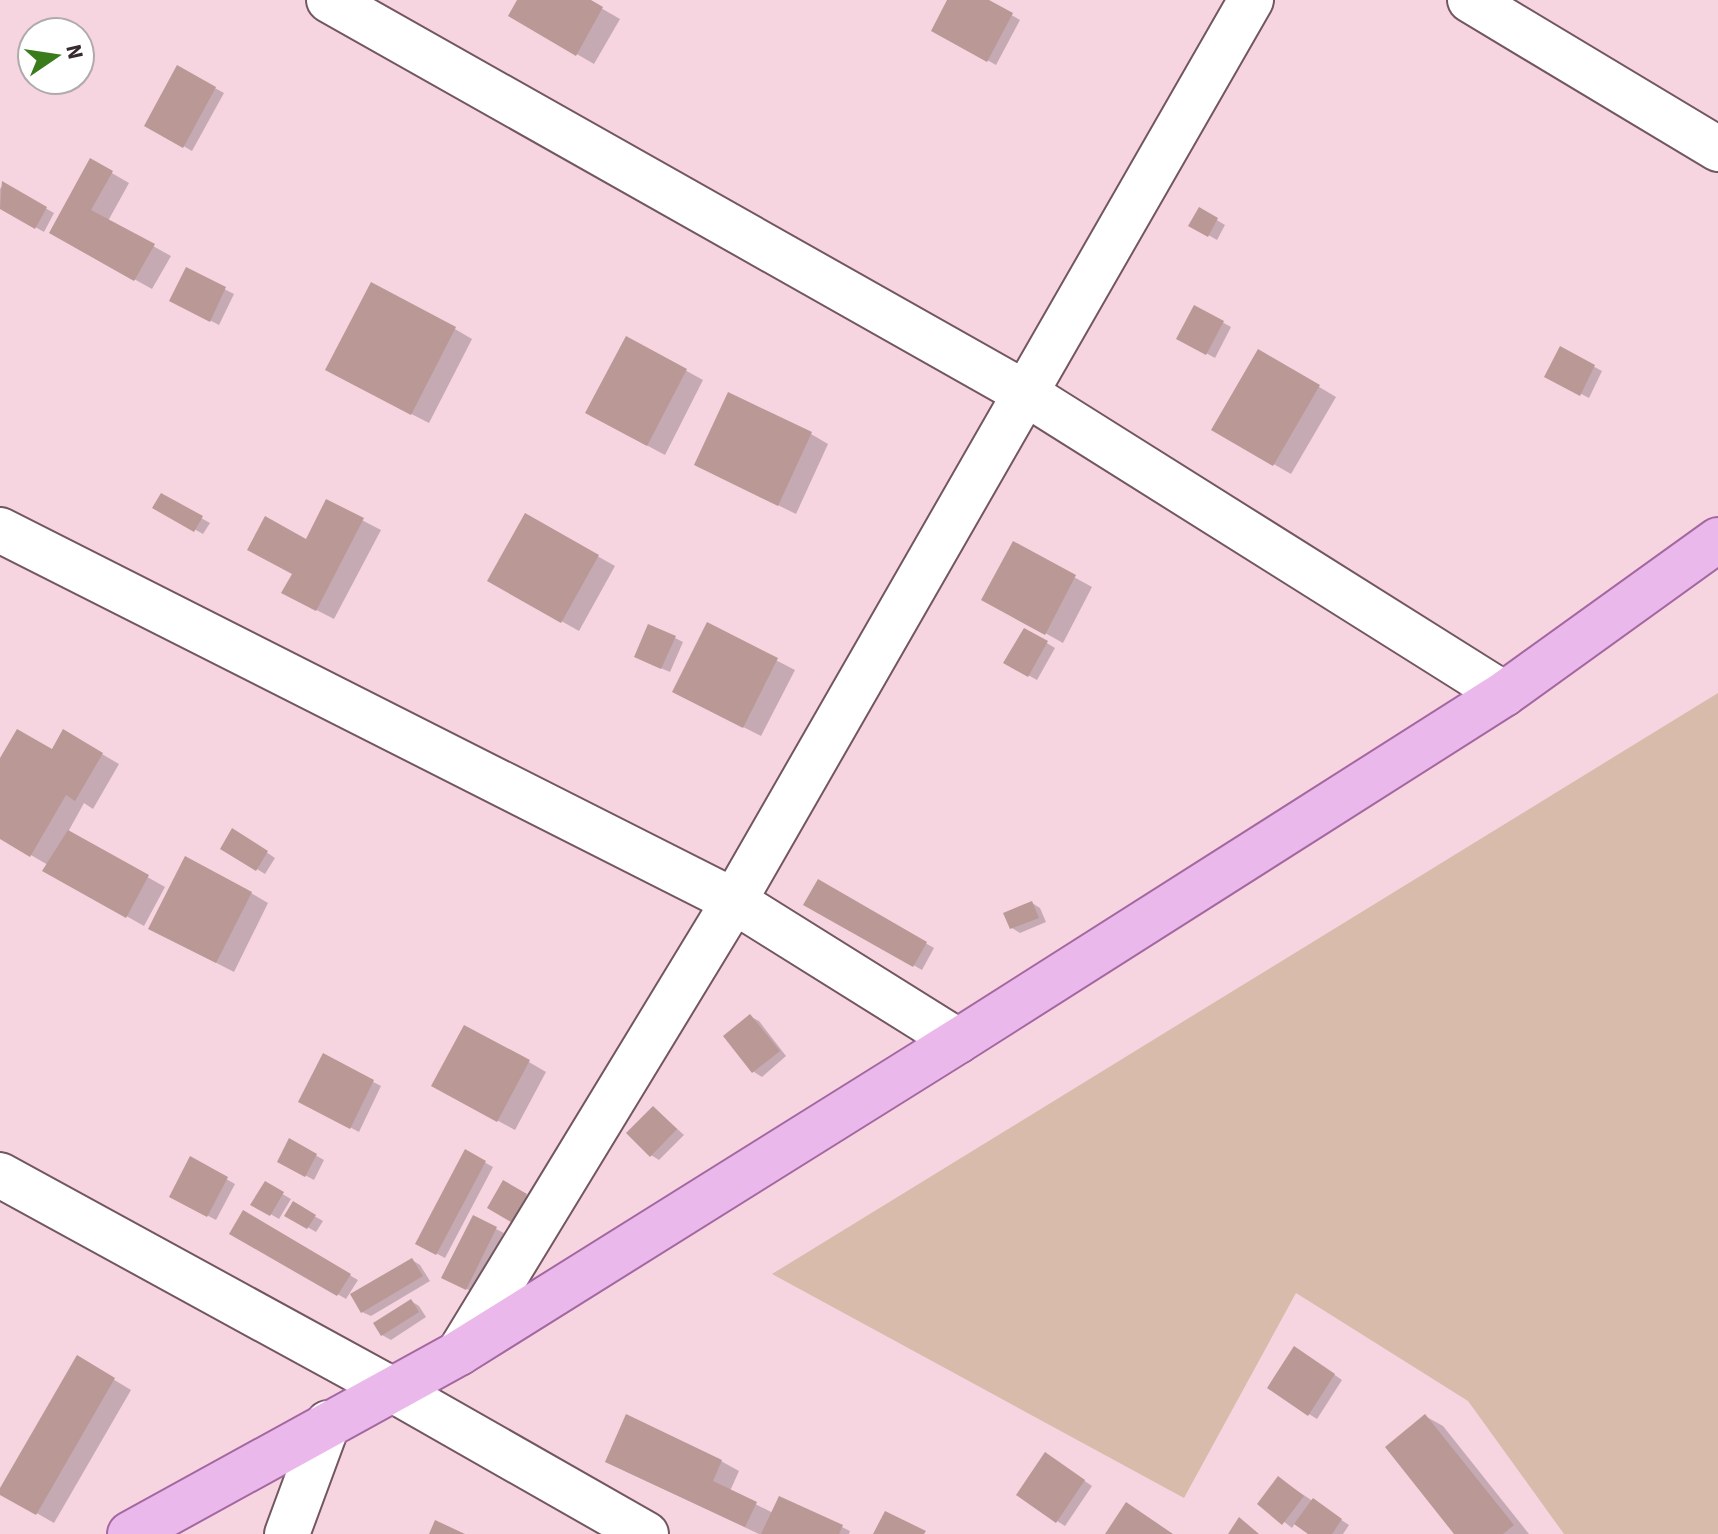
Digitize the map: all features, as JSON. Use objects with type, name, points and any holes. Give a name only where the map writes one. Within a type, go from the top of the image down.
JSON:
[{"type":"main road","points":[[130,1534],[459,1353],[958,1041],[1504,694],[1718,540]]},
{"type":"street","points":[[329,0],[1025,393],[1504,694]]},
{"type":"street","points":[[459,1353],[734,901],[1251,0]]},
{"type":"street","points":[[1470,0],[1718,149]]},
{"type":"street","points":[[0,530],[734,901],[958,1041]]},
{"type":"street","points":[[0,1175],[393,1390],[646,1534]]},
{"type":"street","points":[[287,1534],[328,1423]]},
{"type":"shaded area","points":[[1718,693],[1718,1534],[1564,1534],[1468,1401],[1296,1293],[1184,1498],[772,1274]]},
{"type":"building","points":[[517,0],[591,0],[603,7],[576,56],[508,16]]},
{"type":"building","points":[[947,0],[989,0],[1013,13],[987,62],[931,31]]},
{"type":"building","points":[[177,65],[216,87],[183,148],[144,126]]},
{"type":"building","points":[[90,158],[113,171],[91,210],[155,244],[134,281],[49,233]]},
{"type":"building","points":[[2,181],[47,207],[35,229],[0,209]]},
{"type":"building","points":[[1199,207],[1218,218],[1208,237],[1188,226]]},
{"type":"building","points":[[186,267],[226,287],[210,322],[169,301]]},
{"type":"building","points":[[371,282],[456,327],[411,415],[325,370]]},
{"type":"building","points":[[1194,305],[1224,321],[1206,355],[1176,339]]},
{"type":"building","points":[[626,336],[687,369],[647,446],[585,413]]},
{"type":"building","points":[[1560,346],[1595,365],[1580,396],[1544,377]]},
{"type":"building","points":[[1258,349],[1320,385],[1273,466],[1211,430]]},
{"type":"building","points":[[728,392],[812,432],[778,506],[694,465]]},
{"type":"building","points":[[161,493],[203,516],[194,532],[152,508]]},
{"type":"building","points":[[326,499],[364,518],[316,611],[281,593],[292,574],[247,550],[265,516],[306,539]]},
{"type":"building","points":[[525,513],[599,555],[561,623],[487,581]]},
{"type":"building","points":[[1013,541],[1076,575],[1045,635],[981,600]]},
{"type":"building","points":[[707,622],[778,658],[743,728],[672,692]]},
{"type":"building","points":[[648,624],[676,636],[661,669],[634,657]]},
{"type":"building","points":[[1024,628],[1048,641],[1028,677],[1003,663]]},
{"type":"building","points":[[17,729],[52,749],[63,729],[103,753],[75,801],[66,795],[30,857],[0,839],[0,758]]},
{"type":"building","points":[[232,828],[268,851],[256,871],[220,849]]},
{"type":"building","points":[[68,830],[149,875],[126,918],[42,871]]},
{"type":"building","points":[[185,856],[252,892],[216,963],[148,929]]},
{"type":"building","points":[[818,879],[927,942],[913,967],[803,905]]},
{"type":"building","points":[[1032,901],[1039,918],[1010,929],[1003,913]]},
{"type":"building","points":[[750,1014],[780,1051],[752,1073],[723,1036]]},
{"type":"building","points":[[464,1025],[530,1060],[497,1122],[431,1086]]},
{"type":"building","points":[[323,1053],[374,1080],[350,1129],[298,1102]]},
{"type":"building","points":[[653,1106],[677,1129],[650,1157],[626,1133]]},
{"type":"building","points":[[289,1138],[317,1154],[305,1177],[277,1162]]},
{"type":"building","points":[[465,1149],[486,1161],[436,1255],[415,1244]]},
{"type":"building","points":[[190,1156],[228,1177],[207,1217],[169,1197]]},
{"type":"building","points":[[503,1180],[527,1194],[511,1222],[487,1208]]},
{"type":"building","points":[[265,1181],[284,1192],[270,1216],[250,1205]]},
{"type":"building","points":[[293,1201],[316,1215],[307,1229],[284,1216]]},
{"type":"building","points":[[243,1210],[351,1274],[337,1296],[229,1234]]},
{"type":"building","points":[[473,1215],[497,1227],[466,1290],[441,1278]]},
{"type":"building","points":[[412,1258],[423,1276],[361,1313],[350,1294]]},
{"type":"building","points":[[411,1299],[419,1312],[381,1336],[373,1323]]},
{"type":"building","points":[[1294,1346],[1335,1374],[1308,1416],[1267,1388]]},
{"type":"building","points":[[77,1355],[115,1378],[36,1515],[0,1495],[0,1488]]},
{"type":"building","points":[[626,1414],[722,1460],[713,1481],[757,1502],[745,1527],[605,1462]]},
{"type":"building","points":[[1425,1414],[1514,1525],[1503,1534],[1454,1534],[1385,1447]]},
{"type":"building","points":[[1045,1452],[1085,1480],[1056,1523],[1016,1495]]},
{"type":"building","points":[[1278,1476],[1304,1496],[1282,1525],[1257,1504]]},
{"type":"building","points":[[779,1496],[843,1525],[839,1534],[761,1534]]},
{"type":"building","points":[[1313,1498],[1342,1519],[1332,1534],[1308,1534],[1294,1524]]},
{"type":"building","points":[[1126,1502],[1173,1534],[1105,1534]]},
{"type":"building","points":[[885,1511],[926,1531],[924,1534],[873,1534]]},
{"type":"building","points":[[1239,1517],[1259,1534],[1228,1534]]},
{"type":"building","points":[[435,1520],[465,1534],[429,1534]]}]
